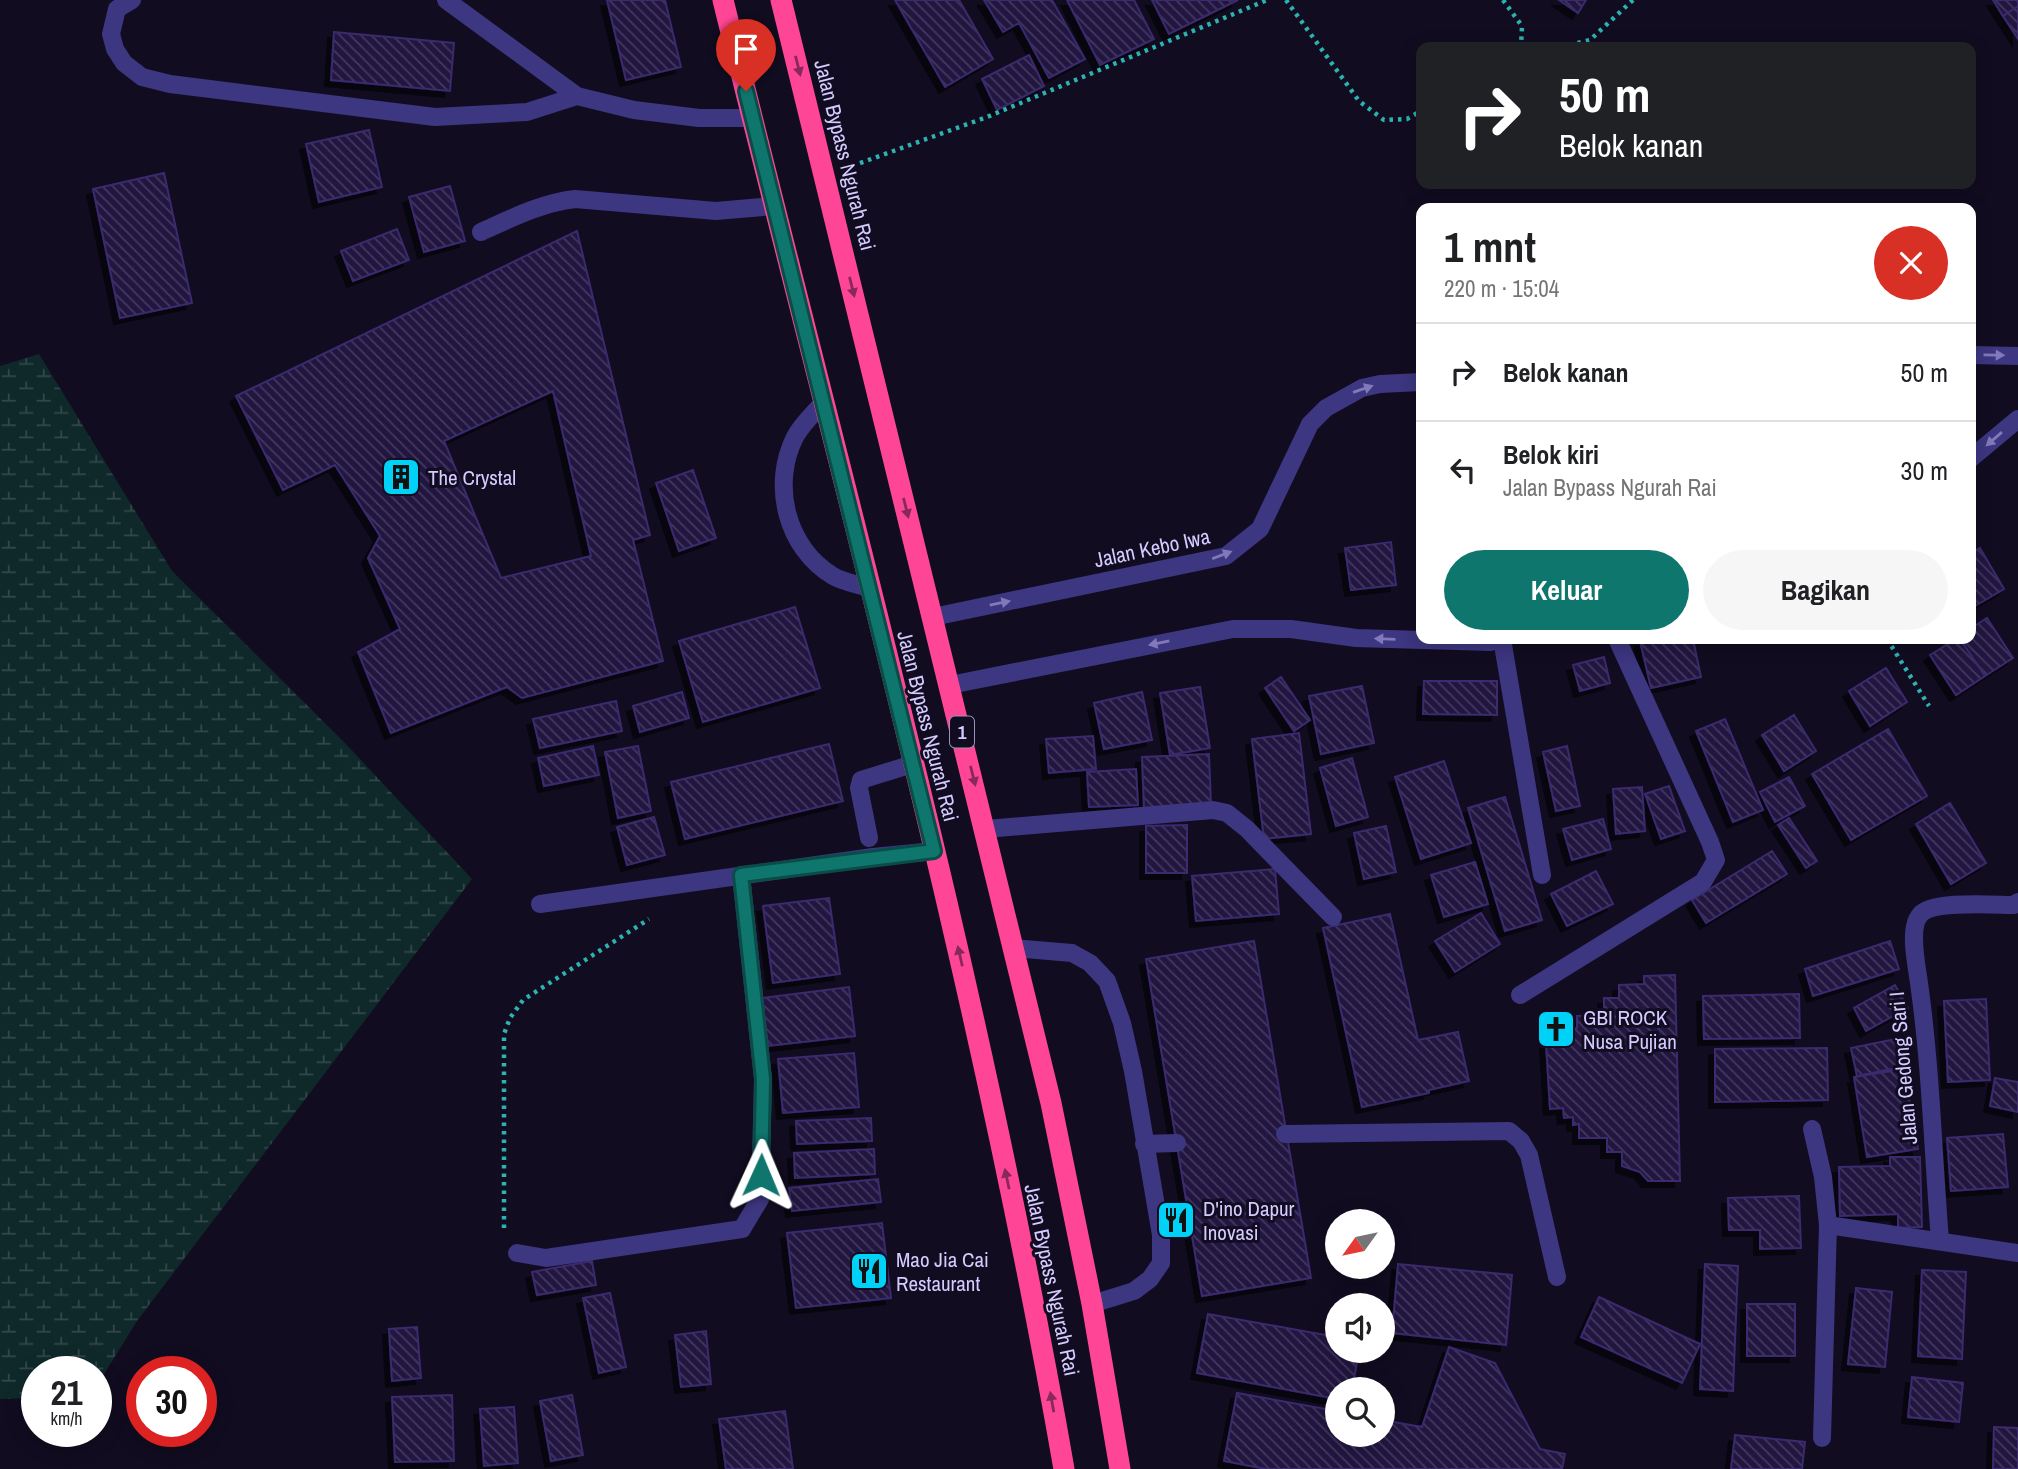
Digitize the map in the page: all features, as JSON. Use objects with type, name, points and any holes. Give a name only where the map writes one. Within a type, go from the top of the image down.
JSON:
[{"type":"highway","name":"Jalan Bypass Ngurah Rai","points":[[723,0],[959,951],[1047,1370],[1064,1469]]},
{"type":"highway","name":"Jalan Bypass Ngurah Rai","points":[[781,0],[1051,1103],[1092,1304],[1120,1469]]},
{"type":"street","points":[[132,0],[117,9],[111,34],[115,49],[124,63],[142,77],[170,84],[435,117],[527,112],[577,96]]},
{"type":"street","points":[[446,0],[577,96],[634,110],[699,117],[752,118]]},
{"type":"street","points":[[481,233],[542,205],[575,199],[716,211],[775,206]]},
{"type":"street","points":[[1976,355],[2018,356]]},
{"type":"street","name":"Jalan Kebo Iwa","points":[[933,617],[1226,556],[1260,529],[1310,424],[1326,408],[1345,396],[1371,386],[1416,382]]},
{"type":"street","points":[[823,402],[796,434],[785,463],[783,489],[789,518],[799,540],[814,562],[835,578],[869,588]]},
{"type":"street","points":[[1976,454],[2018,419]]},
{"type":"street","points":[[950,685],[1233,629],[1291,629],[1356,638],[1416,640]]},
{"type":"street","points":[[1503,644],[1542,875]]},
{"type":"street","points":[[1520,995],[1703,882],[1716,860],[1619,644]]},
{"type":"street","points":[[869,838],[859,788],[862,780],[913,764]]},
{"type":"street","points":[[986,830],[1213,810],[1227,813],[1247,829],[1333,917]]},
{"type":"street","points":[[540,904],[934,851]]},
{"type":"street","points":[[517,1253],[546,1258],[742,1229],[760,1199],[763,1079],[741,875]]},
{"type":"street","name":"Jalan Gedong Sari I","points":[[1940,1240],[1924,1016],[1914,942],[1916,921],[1920,913],[1947,906],[2014,905],[2018,902]]},
{"type":"street","points":[[1014,948],[1072,953],[1090,963],[1107,981],[1125,1035],[1161,1235],[1161,1264],[1150,1279],[1134,1291],[1092,1304]]},
{"type":"street","points":[[1812,1129],[1823,1177],[1828,1225],[1822,1438]]},
{"type":"street","points":[[1285,1133],[1509,1131],[1521,1141],[1529,1155],[1557,1277]]},
{"type":"street","points":[[1144,1144],[1177,1143]]},
{"type":"street","points":[[1828,1225],[2018,1253]]},
{"type":"path","points":[[824,175],[987,117],[1267,0]]},
{"type":"path","points":[[1286,0],[1359,101],[1384,120],[1407,119],[1416,114]]},
{"type":"path","points":[[1503,0],[1522,26],[1521,42]]},
{"type":"path","points":[[1582,42],[1590,40],[1633,0]]},
{"type":"path","points":[[1890,644],[1929,706]]},
{"type":"path","points":[[517,1253],[508,1242],[504,1227],[503,1034],[523,1000],[652,918]]},
{"type":"green space","points":[[39,354],[172,571],[345,743],[472,879],[137,1321],[112,1361],[112,1356],[21,1356],[21,1398],[0,1399],[0,366]]},
{"type":"building","points":[[607,0],[665,0],[681,67],[626,80]]},
{"type":"building","points":[[895,0],[959,0],[993,59],[945,87]]},
{"type":"building","points":[[984,0],[1052,0],[1085,59],[1049,78],[1019,23],[1003,32]]},
{"type":"building","points":[[1067,0],[1134,0],[1154,39],[1100,65]]},
{"type":"building","points":[[1152,0],[1238,0],[1169,34]]},
{"type":"building","points":[[1559,0],[1586,0],[1578,13]]},
{"type":"building","points":[[1993,0],[2018,0],[2018,6],[2003,16]]},
{"type":"building","points":[[2018,6],[2018,39],[2003,16]]},
{"type":"building","points":[[334,32],[454,43],[450,91],[331,80]]},
{"type":"building","points":[[1029,55],[1044,86],[997,110],[982,79]]},
{"type":"building","points":[[369,130],[382,187],[319,202],[306,144]]},
{"type":"building","points":[[164,173],[192,303],[120,318],[93,189]]},
{"type":"building","points":[[450,186],[465,241],[424,252],[409,197]]},
{"type":"building","points":[[397,229],[409,260],[353,281],[341,251]]},
{"type":"building","name":"The Crystal","points":[[577,231],[650,535],[633,540],[663,661],[522,698],[507,687],[391,733],[358,652],[400,629],[368,558],[380,536],[335,465],[283,490],[236,396]],"holes":[[[553,391],[591,556],[501,578],[444,441]]]},
{"type":"building","points":[[693,470],[716,538],[679,551],[656,483]]},
{"type":"building","points":[[1391,542],[1396,585],[1351,590],[1345,548]]},
{"type":"building","points":[[1980,548],[2004,589],[1976,605],[1976,550]]},
{"type":"building","points":[[795,607],[820,688],[703,722],[679,641]]},
{"type":"building","points":[[1987,618],[2013,658],[1985,676],[1963,644],[1976,644],[1976,625]]},
{"type":"building","points":[[1641,644],[1694,644],[1701,677],[1651,688]]},
{"type":"building","points":[[1948,644],[1963,644],[1985,676],[1956,695],[1930,655]]},
{"type":"building","points":[[1604,657],[1610,683],[1580,691],[1573,665]]},
{"type":"building","points":[[1886,668],[1907,702],[1870,726],[1849,691]]},
{"type":"building","points":[[1281,677],[1310,720],[1294,731],[1265,688]]},
{"type":"building","points":[[1424,681],[1497,681],[1497,715],[1423,714]]},
{"type":"building","points":[[1362,686],[1374,743],[1321,754],[1309,696]]},
{"type":"building","points":[[1200,687],[1210,748],[1170,755],[1160,693]]},
{"type":"building","points":[[682,692],[689,718],[640,732],[633,706]]},
{"type":"building","points":[[1142,692],[1152,740],[1104,749],[1094,703]]},
{"type":"building","points":[[616,701],[622,731],[540,748],[533,719]]},
{"type":"building","points":[[1794,715],[1816,751],[1784,771],[1762,735]]},
{"type":"building","points":[[1725,719],[1763,810],[1733,822],[1696,731]]},
{"type":"building","points":[[1888,729],[1927,796],[1851,840],[1812,774]]},
{"type":"building","points":[[1299,733],[1311,834],[1264,839],[1252,739]]},
{"type":"building","points":[[1093,736],[1096,769],[1049,773],[1046,739]]},
{"type":"building","points":[[829,744],[843,801],[685,839],[671,782]]},
{"type":"building","points":[[593,746],[599,775],[544,786],[538,758]]},
{"type":"building","points":[[638,746],[651,811],[618,818],[605,752]]},
{"type":"building","points":[[1567,746],[1580,806],[1556,811],[1543,752]]},
{"type":"building","points":[[1209,754],[1211,805],[1144,808],[1142,757]]},
{"type":"building","points":[[1352,758],[1368,817],[1336,826],[1320,768]]},
{"type":"building","points":[[1444,761],[1471,843],[1421,859],[1395,777]]},
{"type":"building","points":[[1136,769],[1138,805],[1089,807],[1087,772]]},
{"type":"building","points":[[1789,777],[1805,806],[1775,822],[1760,792]]},
{"type":"building","points":[[1669,786],[1685,831],[1661,839],[1645,794]]},
{"type":"building","points":[[1642,787],[1645,831],[1616,834],[1613,789]]},
{"type":"building","points":[[1505,797],[1542,920],[1505,931],[1468,808]]},
{"type":"building","points":[[1950,803],[1986,863],[1951,884],[1916,824]]},
{"type":"building","points":[[654,817],[665,855],[627,865],[617,827]]},
{"type":"building","points":[[1789,818],[1817,861],[1806,868],[1778,825]]},
{"type":"building","points":[[1603,819],[1611,849],[1572,860],[1563,829]]},
{"type":"building","points":[[1187,825],[1187,873],[1146,873],[1146,826]]},
{"type":"building","points":[[1386,826],[1396,872],[1364,879],[1354,833]]},
{"type":"building","points":[[1772,851],[1787,874],[1706,923],[1692,900]]},
{"type":"building","points":[[1475,862],[1488,904],[1444,917],[1431,875]]},
{"type":"building","points":[[1275,869],[1279,914],[1196,921],[1192,876]]},
{"type":"building","points":[[1596,871],[1613,904],[1567,926],[1551,894]]},
{"type":"building","points":[[829,898],[840,974],[773,983],[763,906]]},
{"type":"building","points":[[1481,913],[1500,944],[1455,972],[1435,941]]},
{"type":"building","points":[[1390,914],[1418,1040],[1458,1032],[1469,1081],[1429,1090],[1429,1093],[1362,1107],[1323,928]]},
{"type":"building","points":[[1254,941],[1311,1278],[1202,1296],[1146,959]]},
{"type":"building","points":[[1890,941],[1899,969],[1813,996],[1805,969]]},
{"type":"building","points":[[1675,975],[1680,1181],[1648,1181],[1640,1172],[1622,1166],[1622,1152],[1607,1152],[1607,1138],[1579,1138],[1579,1124],[1573,1125],[1573,1117],[1564,1118],[1563,1108],[1550,1109],[1546,1043],[1557,1043],[1556,1029],[1577,1028],[1577,1016],[1604,1015],[1604,998],[1619,998],[1619,985],[1644,984],[1644,976]]},
{"type":"building","points":[[1895,985],[1908,1008],[1866,1031],[1854,1008]]},
{"type":"building","points":[[849,987],[855,1036],[768,1046],[762,998]]},
{"type":"building","points":[[1799,994],[1800,1038],[1704,1039],[1703,996]]},
{"type":"building","points":[[1986,999],[1990,1080],[1948,1082],[1944,1001]]},
{"type":"building","points":[[1896,1039],[1901,1067],[1857,1076],[1851,1048]]},
{"type":"building","points":[[1827,1048],[1828,1100],[1715,1102],[1715,1049]]},
{"type":"building","points":[[854,1053],[859,1107],[783,1113],[778,1059]]},
{"type":"building","points":[[1904,1069],[1918,1149],[1867,1157],[1854,1077]]},
{"type":"building","points":[[1995,1078],[2018,1082],[2018,1112],[1990,1106]]},
{"type":"building","points":[[871,1118],[872,1141],[797,1144],[796,1121]]},
{"type":"building","points":[[2003,1134],[2008,1187],[1951,1191],[1947,1138]]},
{"type":"building","points":[[874,1149],[875,1174],[795,1178],[794,1153]]},
{"type":"building","points":[[1890,1157],[1920,1157],[1922,1227],[1898,1228],[1898,1214],[1840,1216],[1839,1167],[1890,1166]]},
{"type":"building","points":[[878,1179],[881,1202],[792,1211],[789,1188]]},
{"type":"building","points":[[1799,1196],[1801,1248],[1760,1249],[1760,1230],[1729,1230],[1728,1198]]},
{"type":"building","points":[[882,1223],[891,1298],[796,1308],[787,1233]]},
{"type":"building","points":[[592,1261],[596,1285],[537,1295],[532,1272]]},
{"type":"building","points":[[1398,1264],[1512,1275],[1506,1345],[1395,1333]]},
{"type":"building","points":[[1705,1264],[1738,1266],[1733,1391],[1700,1389]]},
{"type":"building","points":[[1922,1270],[1966,1272],[1962,1359],[1918,1356]]},
{"type":"building","points":[[1856,1288],[1892,1292],[1885,1367],[1848,1364]]},
{"type":"building","points":[[610,1293],[626,1367],[599,1373],[583,1298]]},
{"type":"building","points":[[1599,1297],[1700,1344],[1682,1383],[1581,1337]]},
{"type":"building","points":[[1747,1304],[1795,1304],[1795,1356],[1747,1356]]},
{"type":"building","points":[[1208,1314],[1325,1335],[1325,1363],[1357,1363],[1354,1377],[1325,1377],[1325,1397],[1197,1373]]},
{"type":"building","points":[[417,1327],[421,1378],[392,1381],[389,1329]]},
{"type":"building","points":[[706,1331],[711,1384],[681,1387],[675,1335]]},
{"type":"building","points":[[1449,1347],[1495,1363],[1540,1449],[1565,1454],[1562,1469],[1266,1469],[1224,1461],[1237,1393],[1325,1409],[1325,1447],[1395,1447],[1395,1422],[1422,1427]]},
{"type":"building","points":[[1912,1377],[1963,1383],[1959,1422],[1908,1417]]},
{"type":"building","points":[[452,1395],[454,1461],[395,1462],[392,1397]]},
{"type":"building","points":[[572,1395],[583,1455],[551,1461],[540,1401]]},
{"type":"building","points":[[514,1407],[518,1463],[484,1466],[480,1409]]},
{"type":"building","points":[[785,1411],[793,1469],[726,1469],[719,1419]]},
{"type":"building","points":[[1994,1427],[2018,1428],[2018,1469],[1993,1469]]},
{"type":"building","points":[[1735,1435],[1805,1442],[1802,1469],[1731,1469]]},
{"type":"place","name":"The Crystal","points":[[401,477]]},
{"type":"place","name":"GBI ROCK Nusa Pujian","points":[[1556,1029]]},
{"type":"place","name":"D'ino Dapur Inovasi","points":[[1176,1220]]},
{"type":"place","name":"Mao Jia Cai Restaurant","points":[[869,1271]]},
{"type":"route","points":[[746,91],[934,851],[741,875],[763,1079],[761,1175]]}]
